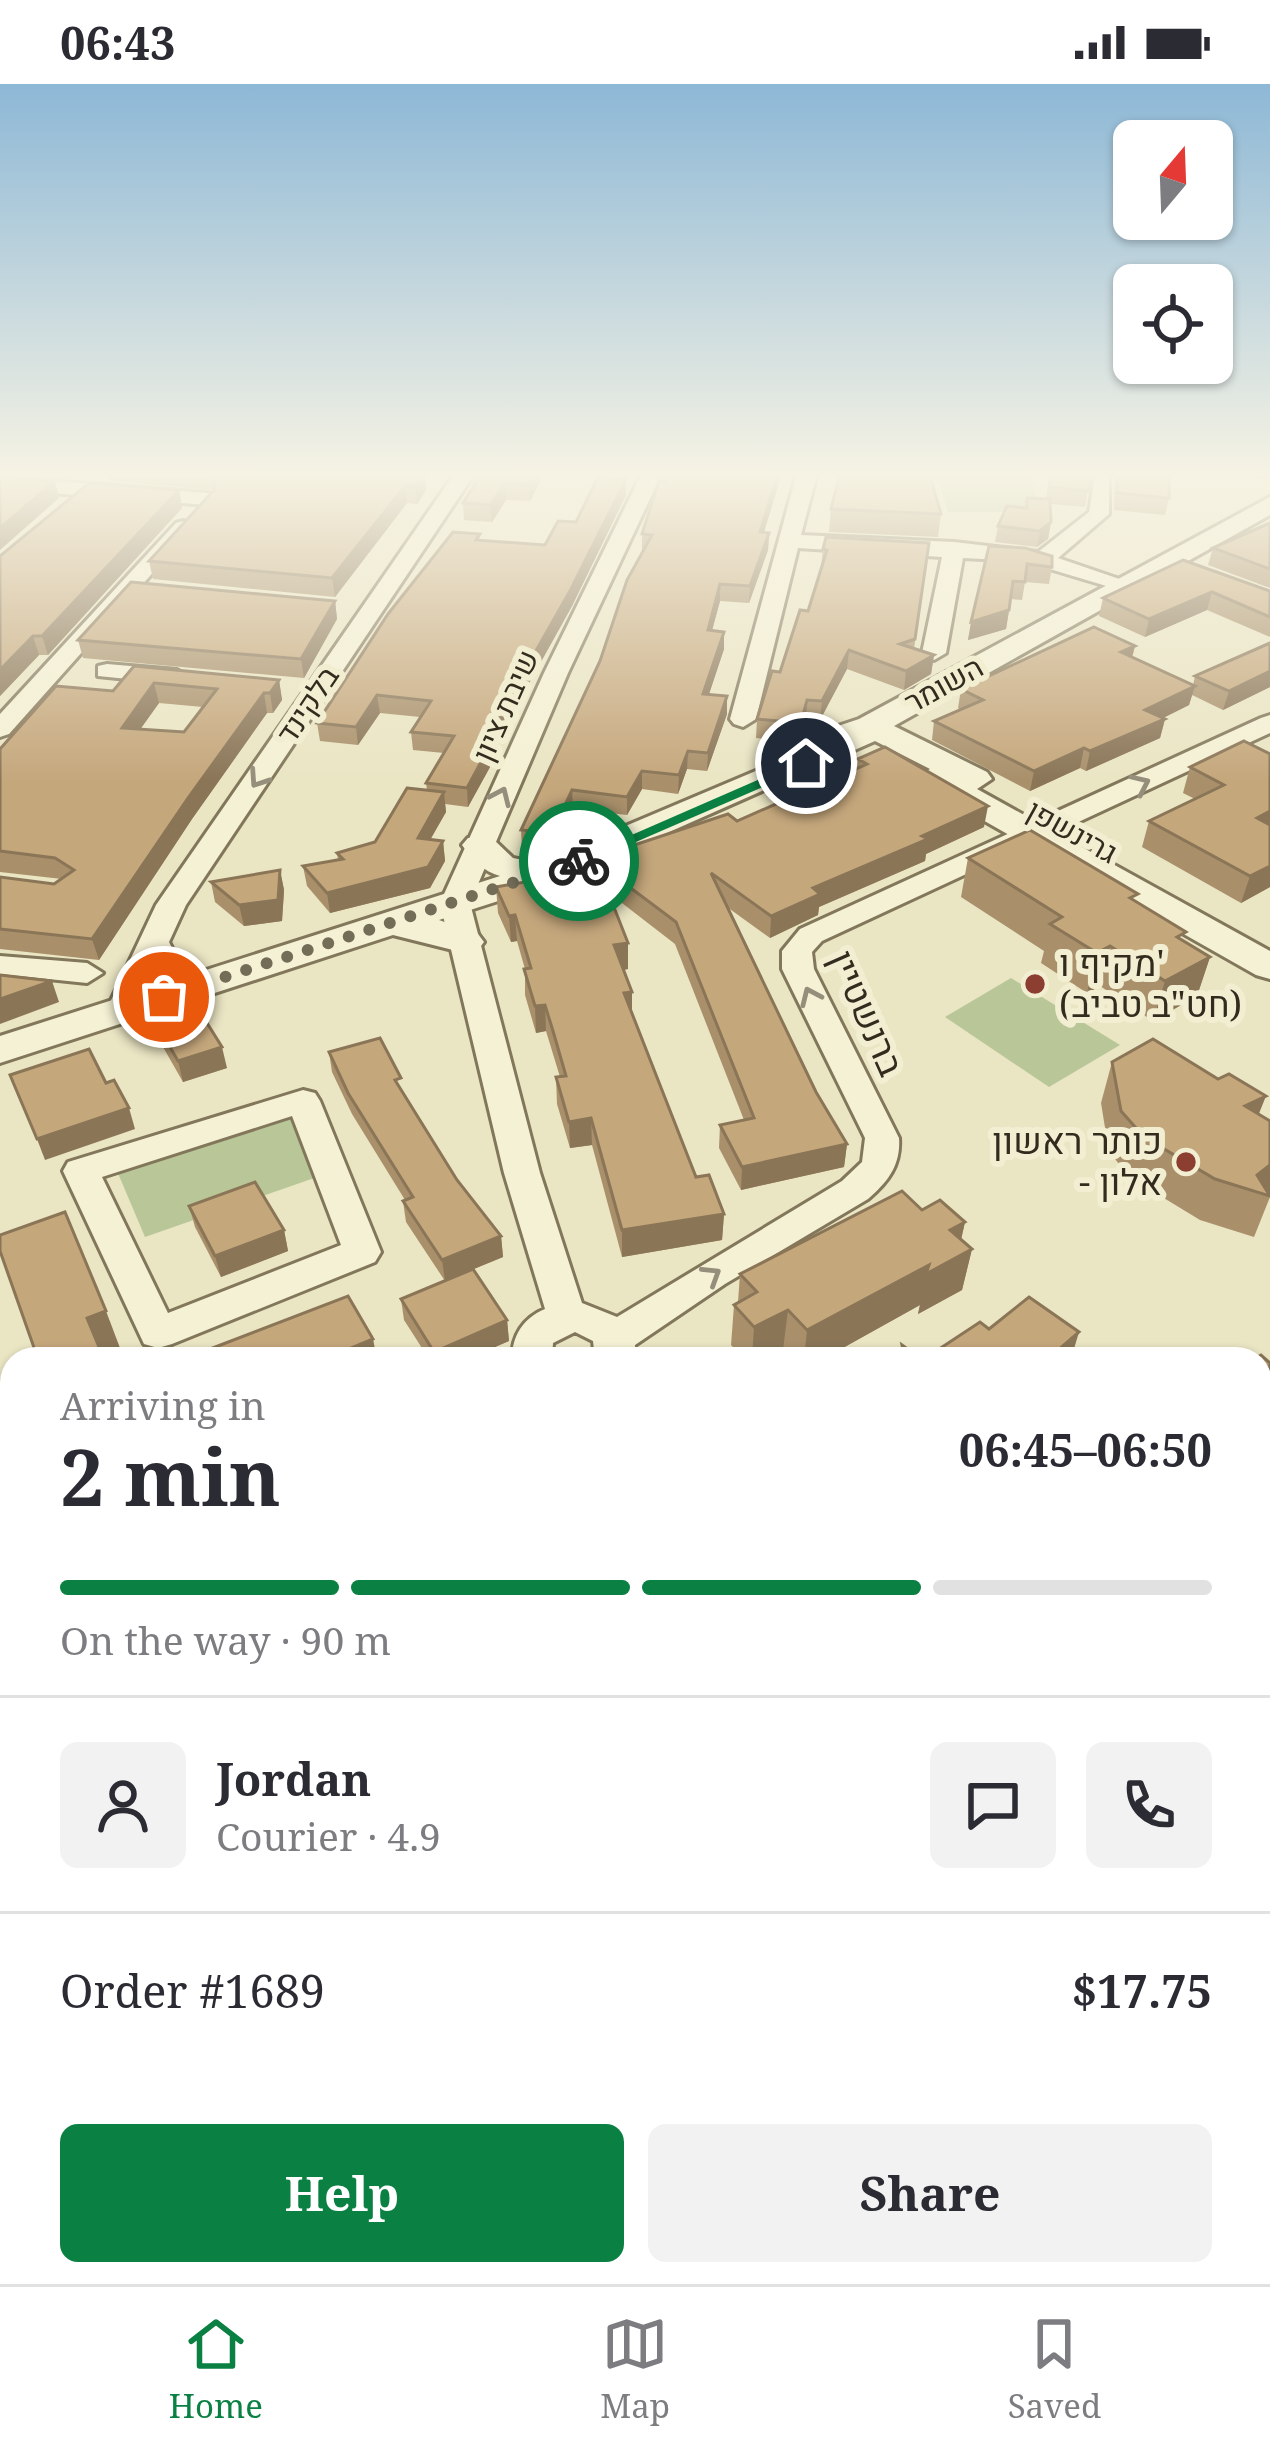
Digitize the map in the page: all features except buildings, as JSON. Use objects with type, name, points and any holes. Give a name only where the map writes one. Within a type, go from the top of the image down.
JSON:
[{"type":"street","points":[[0,729],[148,576]]},
{"type":"street","name":"בלקינד","points":[[122,1011],[171,905],[383,576]]},
{"type":"street","name":"שיבת ציון","points":[[455,903],[605,576]]},
{"type":"street","points":[[743,718],[779,576]]},
{"type":"street","points":[[934,652],[939,606],[950,590],[951,576]]},
{"type":"street","points":[[1098,576],[1124,584]]},
{"type":"street","name":"השומר","points":[[0,1049],[542,875],[719,802],[861,732],[1140,576]]},
{"type":"street","points":[[107,671],[201,680]]},
{"type":"street","name":"ברנשטיין","points":[[618,1347],[712,1274],[855,1190],[874,1176],[884,1156],[882,1138],[798,969],[797,951],[812,935],[1270,722]]},
{"type":"street","name":"גרינשפן","points":[[861,732],[1270,946]]},
{"type":"street","name":"גרינשפן","points":[[1046,829],[1270,967]]},
{"type":"street","points":[[480,845],[501,866],[542,875]]},
{"type":"street","points":[[455,903],[522,1173],[567,1317]]},
{"type":"street","points":[[390,924],[443,932],[465,942]]},
{"type":"street","points":[[154,939],[165,966],[206,984]]},
{"type":"street","points":[[0,965],[87,974]]},
{"type":"street","points":[[303,1101],[362,1252],[158,1333],[100,1212],[81,1171],[303,1101]]},
{"type":"street","points":[[60,1226],[100,1212]]},
{"type":"street","points":[[533,1347],[534,1337],[567,1317],[601,1324],[614,1347]]},
{"type":"green space","points":[[1011,978],[1120,1045],[1049,1087],[945,1017]]},
{"type":"green space","points":[[295,1115],[320,1176],[145,1237],[117,1171]]},
{"type":"way so far","points":[[164,997],[579,861]]},
{"type":"place","name":"מקיף ו' (חט\"ב טביב)","points":[[1035,984]]},
{"type":"place","name":"כותר ראשון - אלון","points":[[1186,1162]]},
{"type":"route","points":[[579,861],[806,763]]}]
